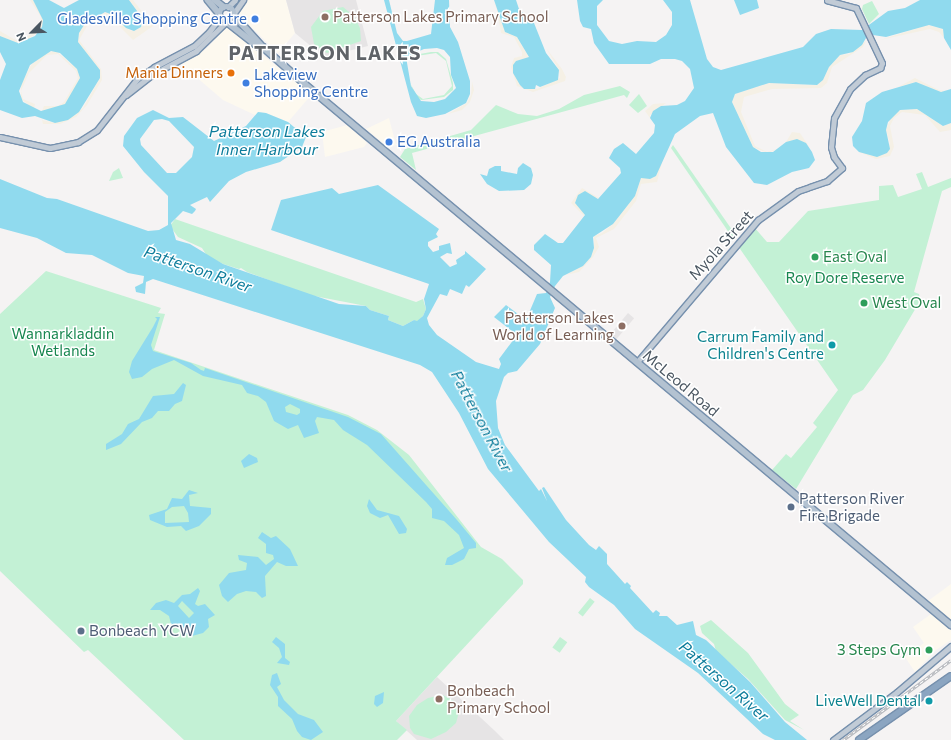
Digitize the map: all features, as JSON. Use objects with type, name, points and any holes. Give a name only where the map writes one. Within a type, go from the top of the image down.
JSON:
[{"type":"highway","points":[[859,740],[951,676]]},
{"type":"main road","points":[[208,0],[219,15],[227,22],[258,46],[263,47]]},
{"type":"main road","points":[[215,0],[234,14],[263,47]]},
{"type":"main road","points":[[219,15],[226,7]]},
{"type":"main road","points":[[227,22],[234,14]]},
{"type":"main road","name":"McLeod Road","points":[[263,47],[544,285],[951,625]]},
{"type":"street","points":[[226,7],[235,0]]},
{"type":"street","points":[[234,14],[242,0]]},
{"type":"street","name":"Myola Street","points":[[637,362],[758,220],[792,195],[827,181],[842,168],[834,158],[831,147],[832,126],[838,108],[850,89],[882,66],[870,36],[856,8],[852,5],[837,5],[827,0]]},
{"type":"street","points":[[0,137],[50,148],[74,144],[97,130],[122,98],[145,73],[198,42],[219,15]]},
{"type":"street","points":[[122,98],[156,72],[196,51],[227,22]]},
{"type":"street","points":[[833,740],[898,692],[951,646]]},
{"type":"shaded area","points":[[248,0],[286,0],[295,33],[278,53],[240,16],[240,10]]},
{"type":"shaded area","name":"Patterson Lakes Primary School","points":[[286,0],[356,0],[368,46],[324,57],[295,33]]},
{"type":"shaded area","points":[[227,27],[312,94],[288,122],[266,113],[258,112],[255,115],[223,100],[181,64],[207,48]]},
{"type":"shaded area","points":[[389,118],[396,145],[389,148],[366,129]]},
{"type":"shaded area","points":[[347,125],[367,143],[364,147],[325,157],[322,132]]},
{"type":"shaded area","name":"Patterson Lakes World of Learning","points":[[628,313],[634,318],[616,340],[610,334]]},
{"type":"shaded area","points":[[951,584],[951,640],[936,650],[915,672],[905,657],[924,643],[913,627],[938,609],[928,601]]},
{"type":"shaded area","name":"Bonbeach Primary School","points":[[437,677],[504,740],[417,740],[396,721]]},
{"type":"green space","points":[[872,1],[879,14],[869,24],[862,9],[863,5]]},
{"type":"green space","points":[[343,7],[354,16],[360,28],[361,41],[327,53],[314,44],[311,27],[323,11]]},
{"type":"green space","points":[[438,52],[446,59],[453,83],[453,90],[444,97],[421,100],[416,96],[409,81],[416,94],[423,99],[444,95],[452,86],[446,61],[436,53],[410,57],[407,61],[407,74],[406,61],[409,56]]},
{"type":"green space","points":[[620,86],[630,92],[627,98],[624,95],[412,153],[416,170],[400,157],[405,149],[471,130],[496,105],[518,114],[537,116],[559,109],[584,95]]},
{"type":"green space","points":[[639,94],[647,106],[638,113],[629,105]]},
{"type":"green space","points":[[673,145],[737,237],[734,240],[671,148]]},
{"type":"green space","points":[[119,168],[123,178],[109,181],[113,172]]},
{"type":"green space","name":"Roy Dore Reserve","points":[[922,172],[928,187],[951,178],[951,187],[942,191],[914,292],[919,294],[920,301],[885,360],[863,390],[853,395],[796,489],[772,470],[786,454],[791,458],[817,427],[813,423],[838,390],[738,246],[754,227],[767,242],[779,242],[808,211],[879,200],[879,186],[893,185],[898,197],[922,189],[916,174]]},
{"type":"green space","points":[[175,219],[416,302],[423,299],[426,309],[423,316],[417,322],[414,320],[403,326],[388,320],[389,316],[370,310],[366,306],[309,295],[247,272],[241,268],[239,269],[223,264],[207,256],[202,248],[178,237],[170,226]]},
{"type":"green space","name":"Wannarkladdin Wetlands","points":[[46,271],[161,308],[158,313],[165,314],[154,350],[348,415],[377,430],[409,455],[481,547],[502,559],[523,580],[523,584],[396,721],[407,730],[397,740],[184,740],[88,650],[84,652],[0,571],[0,314]]},
{"type":"green space","points":[[590,598],[595,602],[583,617],[578,613]]},
{"type":"green space","points":[[711,620],[748,653],[785,704],[799,715],[790,721],[804,730],[785,720],[748,679],[716,651],[714,644],[702,633],[700,626]]},
{"type":"green space","points":[[560,637],[567,642],[560,653],[552,648]]},
{"type":"green space","points":[[443,695],[456,702],[459,712],[456,723],[446,732],[431,739],[414,734],[410,728],[409,716],[417,705],[428,698]]},
{"type":"sand","points":[[30,0],[33,0],[43,16],[44,23],[39,31],[26,41],[18,43],[0,36],[0,31],[19,42],[40,28],[41,17]]},
{"type":"sand","points":[[129,0],[133,0],[153,26],[133,40],[108,15],[101,16],[87,26],[79,40],[101,69],[102,80],[87,105],[76,117],[60,124],[43,124],[42,120],[55,123],[75,115],[83,108],[100,78],[99,69],[78,42],[79,33],[84,25],[105,12],[113,15],[131,31],[141,27],[141,16]]},
{"type":"sand","points":[[492,0],[500,13],[505,32],[517,37],[529,57],[516,61],[514,74],[522,87],[537,89],[560,78],[559,70],[546,48],[562,69],[566,77],[565,81],[533,92],[517,86],[511,67],[514,58],[522,56],[522,52],[514,37],[501,33],[497,9]]},
{"type":"sand","points":[[928,25],[943,29],[944,38],[939,32],[930,29],[880,40]]},
{"type":"sand","points":[[866,41],[863,47],[832,67],[827,83],[821,88],[772,89],[744,97],[741,112],[755,146],[767,152],[780,148],[768,153],[753,147],[732,102],[735,94],[769,83],[817,85],[823,80],[829,67],[840,55],[849,54]]},
{"type":"sand","points":[[56,51],[77,69],[80,78],[66,104],[58,108],[42,111],[44,106],[58,106],[64,102],[78,78],[76,71],[58,54],[47,55],[29,73],[21,91],[21,85],[31,65],[47,52]]},
{"type":"sand","points":[[915,78],[939,90],[946,91],[941,92],[916,82],[898,87]]},
{"type":"sand","points":[[472,81],[474,90],[470,102],[462,110],[448,114],[467,103],[471,95]]},
{"type":"sand","points":[[21,91],[23,99],[35,104],[34,109],[21,99]]},
{"type":"sand","points":[[666,103],[650,115],[650,118],[645,111],[653,104]]},
{"type":"sand","points":[[917,109],[943,126],[951,123],[951,130],[940,132],[925,115],[902,112],[894,118],[890,126],[894,147],[890,156],[876,159],[859,152],[887,153],[890,143],[886,130],[891,117],[900,110]]},
{"type":"sand","points":[[792,132],[800,133],[810,148],[804,142],[786,142]]},
{"type":"sand","points":[[664,155],[657,182],[641,184],[636,201],[614,229],[596,238],[599,247],[593,257],[579,272],[566,275],[583,266],[591,257],[594,248],[594,236],[602,233],[613,224],[635,196],[641,178],[652,178],[656,176]]},
{"type":"sand","points":[[582,188],[599,198],[575,203],[585,212],[584,216],[571,203]]},
{"type":"water","points":[[33,0],[49,0],[64,8],[79,0],[129,0],[143,19],[141,27],[134,31],[126,28],[113,15],[105,12],[84,25],[79,33],[78,42],[100,70],[100,78],[79,112],[68,120],[55,123],[35,116],[22,118],[0,110],[0,80],[6,64],[0,52],[0,36],[18,43],[35,36],[42,27],[43,20]],"holes":[[[51,51],[60,53],[77,69],[80,78],[65,104],[41,111],[23,102],[19,91],[30,65]]]},
{"type":"water","points":[[384,0],[389,0],[397,33],[403,41],[407,41],[431,34],[435,0],[449,0],[450,27],[458,42],[470,81],[470,94],[466,103],[445,114],[426,118],[417,116],[411,102]],"holes":[[[437,48],[444,50],[450,57],[451,75],[456,88],[445,99],[434,102],[421,101],[411,86],[406,57],[424,49]]]},
{"type":"water","points":[[494,0],[516,0],[519,9],[534,23],[546,53],[559,70],[558,80],[540,87],[536,85],[535,89],[524,89],[520,85],[513,73],[513,65],[516,61],[529,57],[517,37],[505,32]]},
{"type":"water","points":[[577,0],[603,0],[597,6],[597,25],[609,41],[622,44],[637,41],[656,42],[666,35],[672,25],[672,12],[663,0],[690,0],[707,59],[713,67],[721,70],[803,47],[816,34],[831,29],[862,30],[888,11],[905,8],[920,0],[951,0],[951,50],[944,38],[943,29],[929,25],[886,37],[873,35],[866,38],[862,45],[853,52],[840,55],[829,67],[823,80],[817,85],[769,83],[735,94],[732,102],[753,147],[761,152],[773,152],[786,142],[797,139],[806,143],[812,152],[815,160],[809,168],[792,172],[767,185],[754,183],[726,147],[713,113],[700,116],[675,134],[656,176],[650,179],[641,178],[635,196],[613,224],[593,237],[594,248],[591,257],[583,266],[563,276],[555,286],[550,297],[555,308],[540,344],[517,371],[508,373],[504,377],[496,401],[498,428],[505,445],[539,491],[541,489],[547,501],[542,488],[544,487],[566,520],[589,545],[596,550],[599,546],[607,554],[607,564],[625,584],[627,582],[631,586],[630,588],[653,613],[656,610],[660,613],[659,616],[667,616],[677,625],[693,621],[696,635],[706,640],[750,682],[785,722],[807,740],[775,740],[763,734],[698,673],[635,629],[614,605],[589,587],[585,582],[586,577],[549,542],[488,469],[459,413],[432,372],[420,365],[153,279],[146,282],[145,294],[136,292],[135,287],[143,283],[144,276],[128,273],[92,255],[66,253],[37,238],[0,228],[0,179],[47,198],[57,199],[148,231],[159,230],[168,225],[168,196],[144,172],[123,146],[124,136],[137,118],[153,110],[169,118],[183,117],[214,141],[246,126],[258,112],[266,113],[288,122],[306,137],[302,147],[280,162],[246,172],[229,181],[210,202],[207,197],[190,205],[196,209],[192,214],[183,211],[171,223],[176,240],[190,244],[223,264],[339,304],[366,306],[370,310],[389,316],[388,320],[403,326],[414,320],[417,321],[423,316],[426,309],[424,299],[429,284],[271,230],[281,200],[332,188],[339,194],[378,185],[439,229],[436,234],[438,237],[428,242],[428,246],[433,252],[439,250],[439,246],[450,243],[452,254],[447,253],[440,257],[450,267],[457,264],[456,260],[465,254],[465,251],[486,269],[469,287],[466,285],[462,294],[450,289],[447,296],[440,294],[427,318],[429,325],[437,335],[476,362],[499,369],[501,364],[499,359],[517,335],[494,317],[506,305],[526,320],[537,294],[546,293],[550,282],[551,265],[534,250],[534,245],[545,234],[558,243],[563,243],[585,215],[575,203],[578,195],[585,191],[598,199],[621,173],[620,168],[609,158],[614,149],[623,143],[636,154],[654,133],[655,125],[650,118],[653,111],[661,106],[677,105],[685,101],[694,88],[690,69],[682,61],[675,59],[661,59],[650,64],[609,64],[594,43],[591,29],[583,27],[580,21]],"holes":[[[162,119],[169,121],[194,147],[192,157],[176,173],[167,173],[141,145],[140,139],[154,120]]]},
{"type":"water","points":[[734,0],[757,0],[759,8],[740,15]]},
{"type":"water","points":[[916,82],[941,92],[951,89],[951,123],[943,126],[917,109],[900,110],[888,122],[886,130],[890,149],[887,153],[877,157],[859,152],[853,146],[852,137],[862,121],[866,103],[882,92]]},
{"type":"water","points":[[523,163],[531,168],[533,175],[531,184],[524,190],[499,191],[487,184],[480,174],[487,176],[489,169],[495,166],[501,166],[501,171],[517,174],[518,168]]},
{"type":"water","points":[[155,317],[160,317],[151,345],[153,351],[191,363],[201,370],[204,371],[205,368],[348,417],[381,434],[457,520],[476,543],[476,548],[469,549],[464,559],[452,565],[445,565],[447,558],[464,548],[459,535],[444,521],[432,518],[432,509],[426,502],[367,445],[343,430],[334,420],[317,417],[315,421],[319,433],[304,438],[298,425],[288,429],[274,421],[266,402],[258,396],[247,393],[242,385],[203,376],[174,360],[152,369],[142,377],[132,379],[129,372],[132,361],[157,319]],"holes":[[[290,404],[300,409],[300,413],[297,415],[286,412],[285,407]]]},
{"type":"water","points":[[183,383],[186,385],[182,401],[175,404],[169,411],[158,411],[152,418],[142,422],[121,444],[106,450],[106,444],[122,434],[128,424],[139,419],[153,396],[174,394]]},
{"type":"water","points":[[249,454],[257,458],[258,462],[244,468],[241,461]]},
{"type":"water","points":[[189,490],[198,493],[189,495],[190,506],[211,508],[211,514],[199,526],[186,531],[181,526],[167,527],[150,520],[149,515],[167,509],[172,498],[182,499]],"holes":[[[184,506],[188,513],[189,522],[165,523],[165,512],[172,507]]]},
{"type":"water","points":[[369,499],[377,510],[399,516],[407,529],[406,533],[399,534],[388,515],[380,518],[370,513],[367,506]]},
{"type":"water","points":[[262,532],[271,538],[276,536],[290,549],[298,566],[286,566],[277,562],[265,576],[266,596],[262,598],[256,592],[246,591],[237,594],[228,602],[222,596],[219,585],[229,573],[246,570],[247,563],[239,560],[238,555],[258,557],[266,565],[274,559],[273,555],[266,553],[266,544],[258,538]]},
{"type":"water","points":[[198,588],[200,591],[195,604],[198,606],[205,604],[215,615],[208,619],[209,627],[203,633],[192,636],[186,634],[177,624],[171,624],[169,616],[160,610],[150,610],[156,603],[166,600],[174,603],[182,595],[190,594]],"holes":[[[182,601],[194,613],[189,618],[178,606]]]},
{"type":"water","points":[[276,637],[285,644],[285,658],[290,662],[289,665],[277,663],[282,657],[279,648],[272,642]]},
{"type":"water","points":[[277,673],[281,684],[277,687],[284,700],[298,714],[314,720],[323,732],[311,740],[302,737],[297,731],[292,719],[278,706],[278,697],[270,685],[272,675]]},
{"type":"water","points":[[384,692],[383,703],[377,707],[374,704],[375,696]]},
{"type":"railway","points":[[843,740],[951,660]]},
{"type":"place","name":"Patterson Lakes Primary School","points":[[325,17]]},
{"type":"place","name":"Gladesville Shopping Centre","points":[[255,19]]},
{"type":"place","name":"Mania Dinners","points":[[231,73]]},
{"type":"place","name":"Lakeview Shopping Centre","points":[[246,83]]},
{"type":"place","name":"EG Australia","points":[[389,142]]},
{"type":"place","name":"East Oval","points":[[815,257]]},
{"type":"place","name":"West Oval","points":[[864,303]]},
{"type":"place","name":"Patterson Lakes World of Learning","points":[[622,326]]},
{"type":"place","name":"Carrum Family and Children's Centre","points":[[832,345]]},
{"type":"place","name":"Patterson River Fire Brigade","points":[[791,507]]},
{"type":"place","name":"Bonbeach YCW","points":[[81,631]]},
{"type":"place","name":"3 Steps Gym","points":[[929,650]]},
{"type":"place","name":"Bonbeach Primary School","points":[[439,699]]},
{"type":"place","name":"LiveWell Dental","points":[[929,701]]},
{"type":"district","name":"PATTERSON LAKES","points":[[325,53]]},
{"type":"water label","name":"Patterson Lakes Inner Harbour","points":[[267,140]]},
{"type":"water label","name":"Patterson River","points":[[198,269]]},
{"type":"water label","name":"Patterson River","points":[[482,421]]},
{"type":"water label","name":"Patterson River","points":[[724,681]]}]
